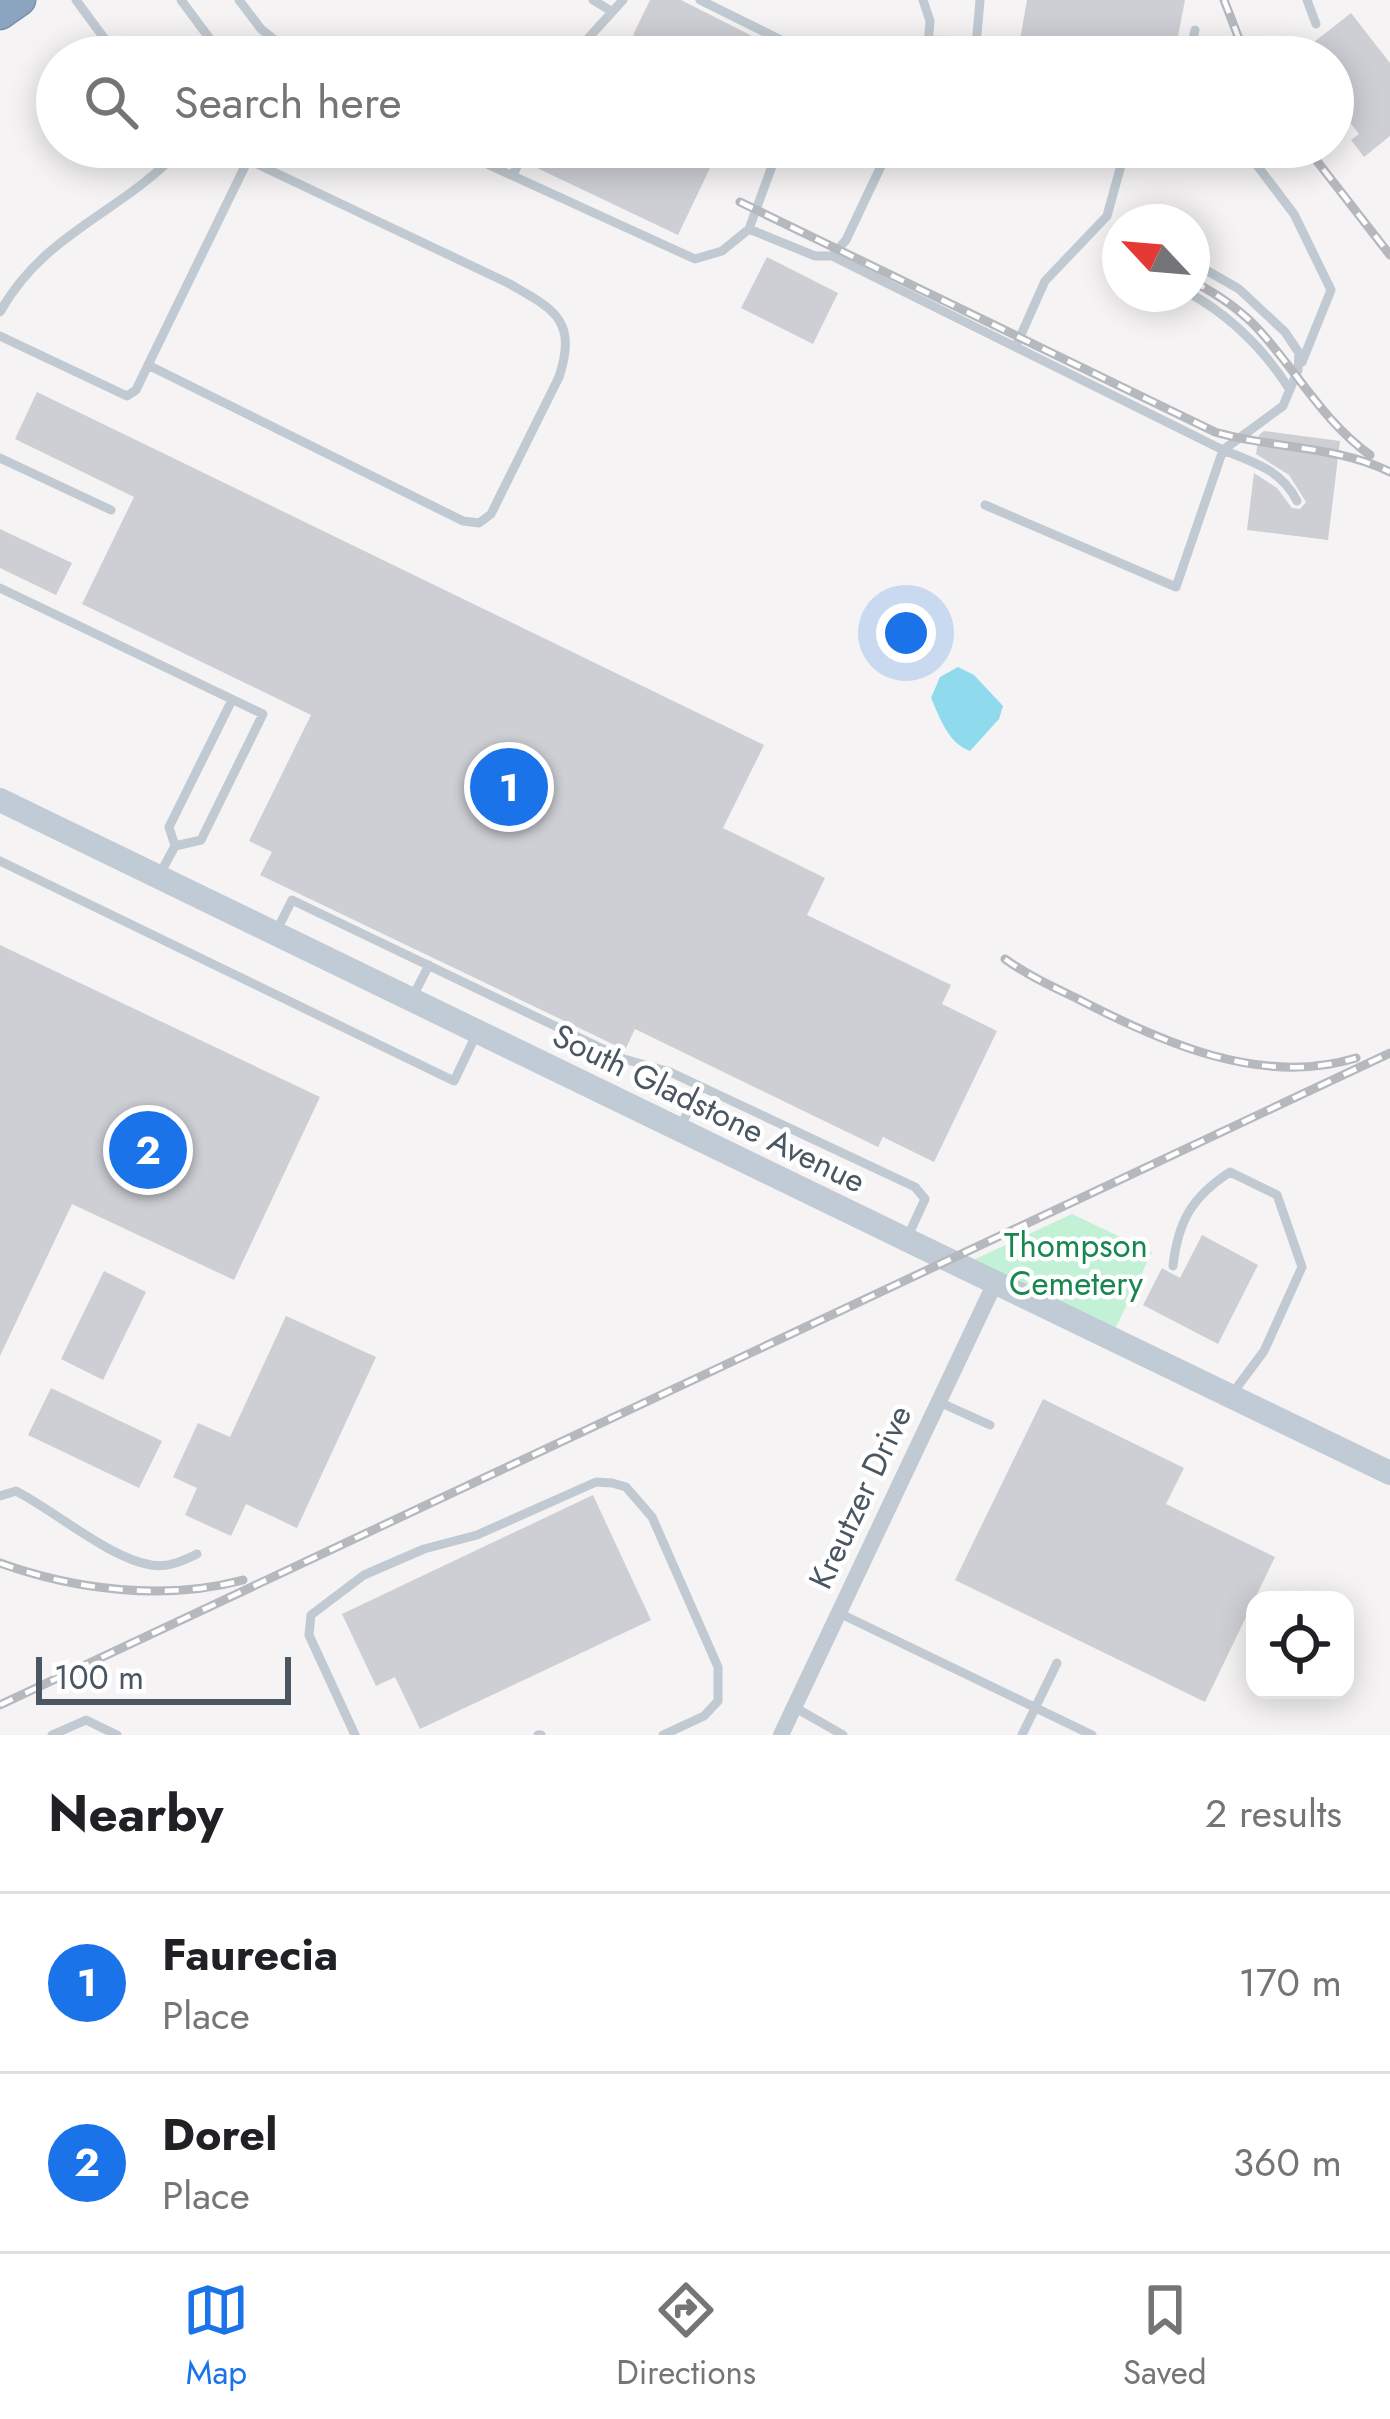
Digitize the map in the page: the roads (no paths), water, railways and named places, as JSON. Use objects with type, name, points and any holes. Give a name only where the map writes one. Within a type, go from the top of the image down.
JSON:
[{"type":"highway","points":[[0,14],[20,0]]},
{"type":"street","name":"South Gladstone Avenue","points":[[0,800],[1390,1473]]},
{"type":"street","name":"Kreutzer Drive","points":[[781,1735],[994,1285]]},
{"type":"lane","points":[[76,0],[103,36]]},
{"type":"lane","points":[[181,0],[207,36]]},
{"type":"lane","points":[[239,0],[270,36]]},
{"type":"lane","points":[[593,0],[611,11]]},
{"type":"lane","points":[[589,36],[623,0]]},
{"type":"lane","points":[[700,0],[773,36]]},
{"type":"lane","points":[[923,0],[930,21],[928,36]]},
{"type":"lane","points":[[976,36],[980,0]]},
{"type":"lane","points":[[1307,0],[1316,24]]},
{"type":"lane","points":[[1194,36],[1195,29]]},
{"type":"lane","points":[[0,312],[10,294],[57,242],[162,168]]},
{"type":"lane","points":[[0,336],[127,396],[136,390],[244,168]]},
{"type":"lane","points":[[148,365],[445,513],[479,524],[491,514],[559,377],[566,334],[549,307],[265,168]]},
{"type":"lane","points":[[496,168],[695,259],[722,251],[749,229],[771,168]]},
{"type":"lane","points":[[513,176],[517,168]]},
{"type":"lane","points":[[832,256],[846,240],[880,168]]},
{"type":"lane","points":[[1110,204],[1120,168]]},
{"type":"lane","points":[[985,505],[1176,587],[1223,450],[1283,406],[1331,290],[1294,214],[1259,168]]},
{"type":"lane","points":[[1016,346],[1045,281],[1102,221]]},
{"type":"lane","points":[[749,229],[815,256],[832,256],[1274,472],[1298,501]]},
{"type":"lane","points":[[1210,273],[1238,289],[1286,332],[1299,353],[1298,370]]},
{"type":"lane","points":[[1210,307],[1244,331],[1273,362],[1290,390]]},
{"type":"lane","points":[[0,458],[111,510]]},
{"type":"lane","points":[[0,588],[263,714],[201,840],[175,846]]},
{"type":"lane","points":[[159,877],[175,846],[169,827],[232,700]]},
{"type":"lane","points":[[0,861],[454,1081],[478,1033]]},
{"type":"lane","points":[[274,934],[292,900],[624,1059],[670,1072],[915,1187],[925,1199],[905,1240]]},
{"type":"lane","points":[[411,1000],[429,965]]},
{"type":"lane","points":[[678,1130],[700,1087]]},
{"type":"lane","points":[[1173,1266],[1175,1240],[1198,1193],[1230,1172],[1277,1195],[1302,1267],[1264,1351],[1232,1394]]},
{"type":"lane","points":[[939,1402],[990,1425]]},
{"type":"lane","points":[[356,1735],[309,1635],[310,1615],[364,1575],[424,1549],[477,1535],[596,1482],[626,1487],[652,1517],[718,1667],[718,1701],[704,1716],[663,1735]]},
{"type":"lane","points":[[0,1496],[16,1491],[113,1549],[150,1565],[182,1562],[197,1554]]},
{"type":"lane","points":[[839,1613],[1092,1735]]},
{"type":"lane","points":[[1022,1735],[1057,1663]]},
{"type":"lane","points":[[794,1707],[843,1735]]},
{"type":"lane","points":[[52,1735],[86,1720],[117,1735]]},
{"type":"water","points":[[958,667],[974,675],[1003,706],[999,719],[970,751],[950,736],[931,698],[940,677]]},
{"type":"railway","points":[[1224,0],[1238,36]]},
{"type":"railway","points":[[1322,168],[1390,255]]},
{"type":"railway","points":[[740,202],[1215,432],[1348,457],[1390,472]]},
{"type":"railway","points":[[1210,292],[1252,322],[1325,412],[1370,455]]},
{"type":"railway","points":[[1005,959],[1110,1015],[1212,1056],[1284,1067],[1356,1058]]},
{"type":"railway","points":[[0,1705],[1390,1053]]},
{"type":"railway","points":[[0,1563],[59,1580],[120,1590],[183,1590],[243,1580]]},
{"type":"place","name":"Faurecia","points":[[509,787]]},
{"type":"place","name":"Dorel","points":[[148,1150]]},
{"type":"park label","name":"Thompson Cemetery","points":[[1076,1264]]}]
